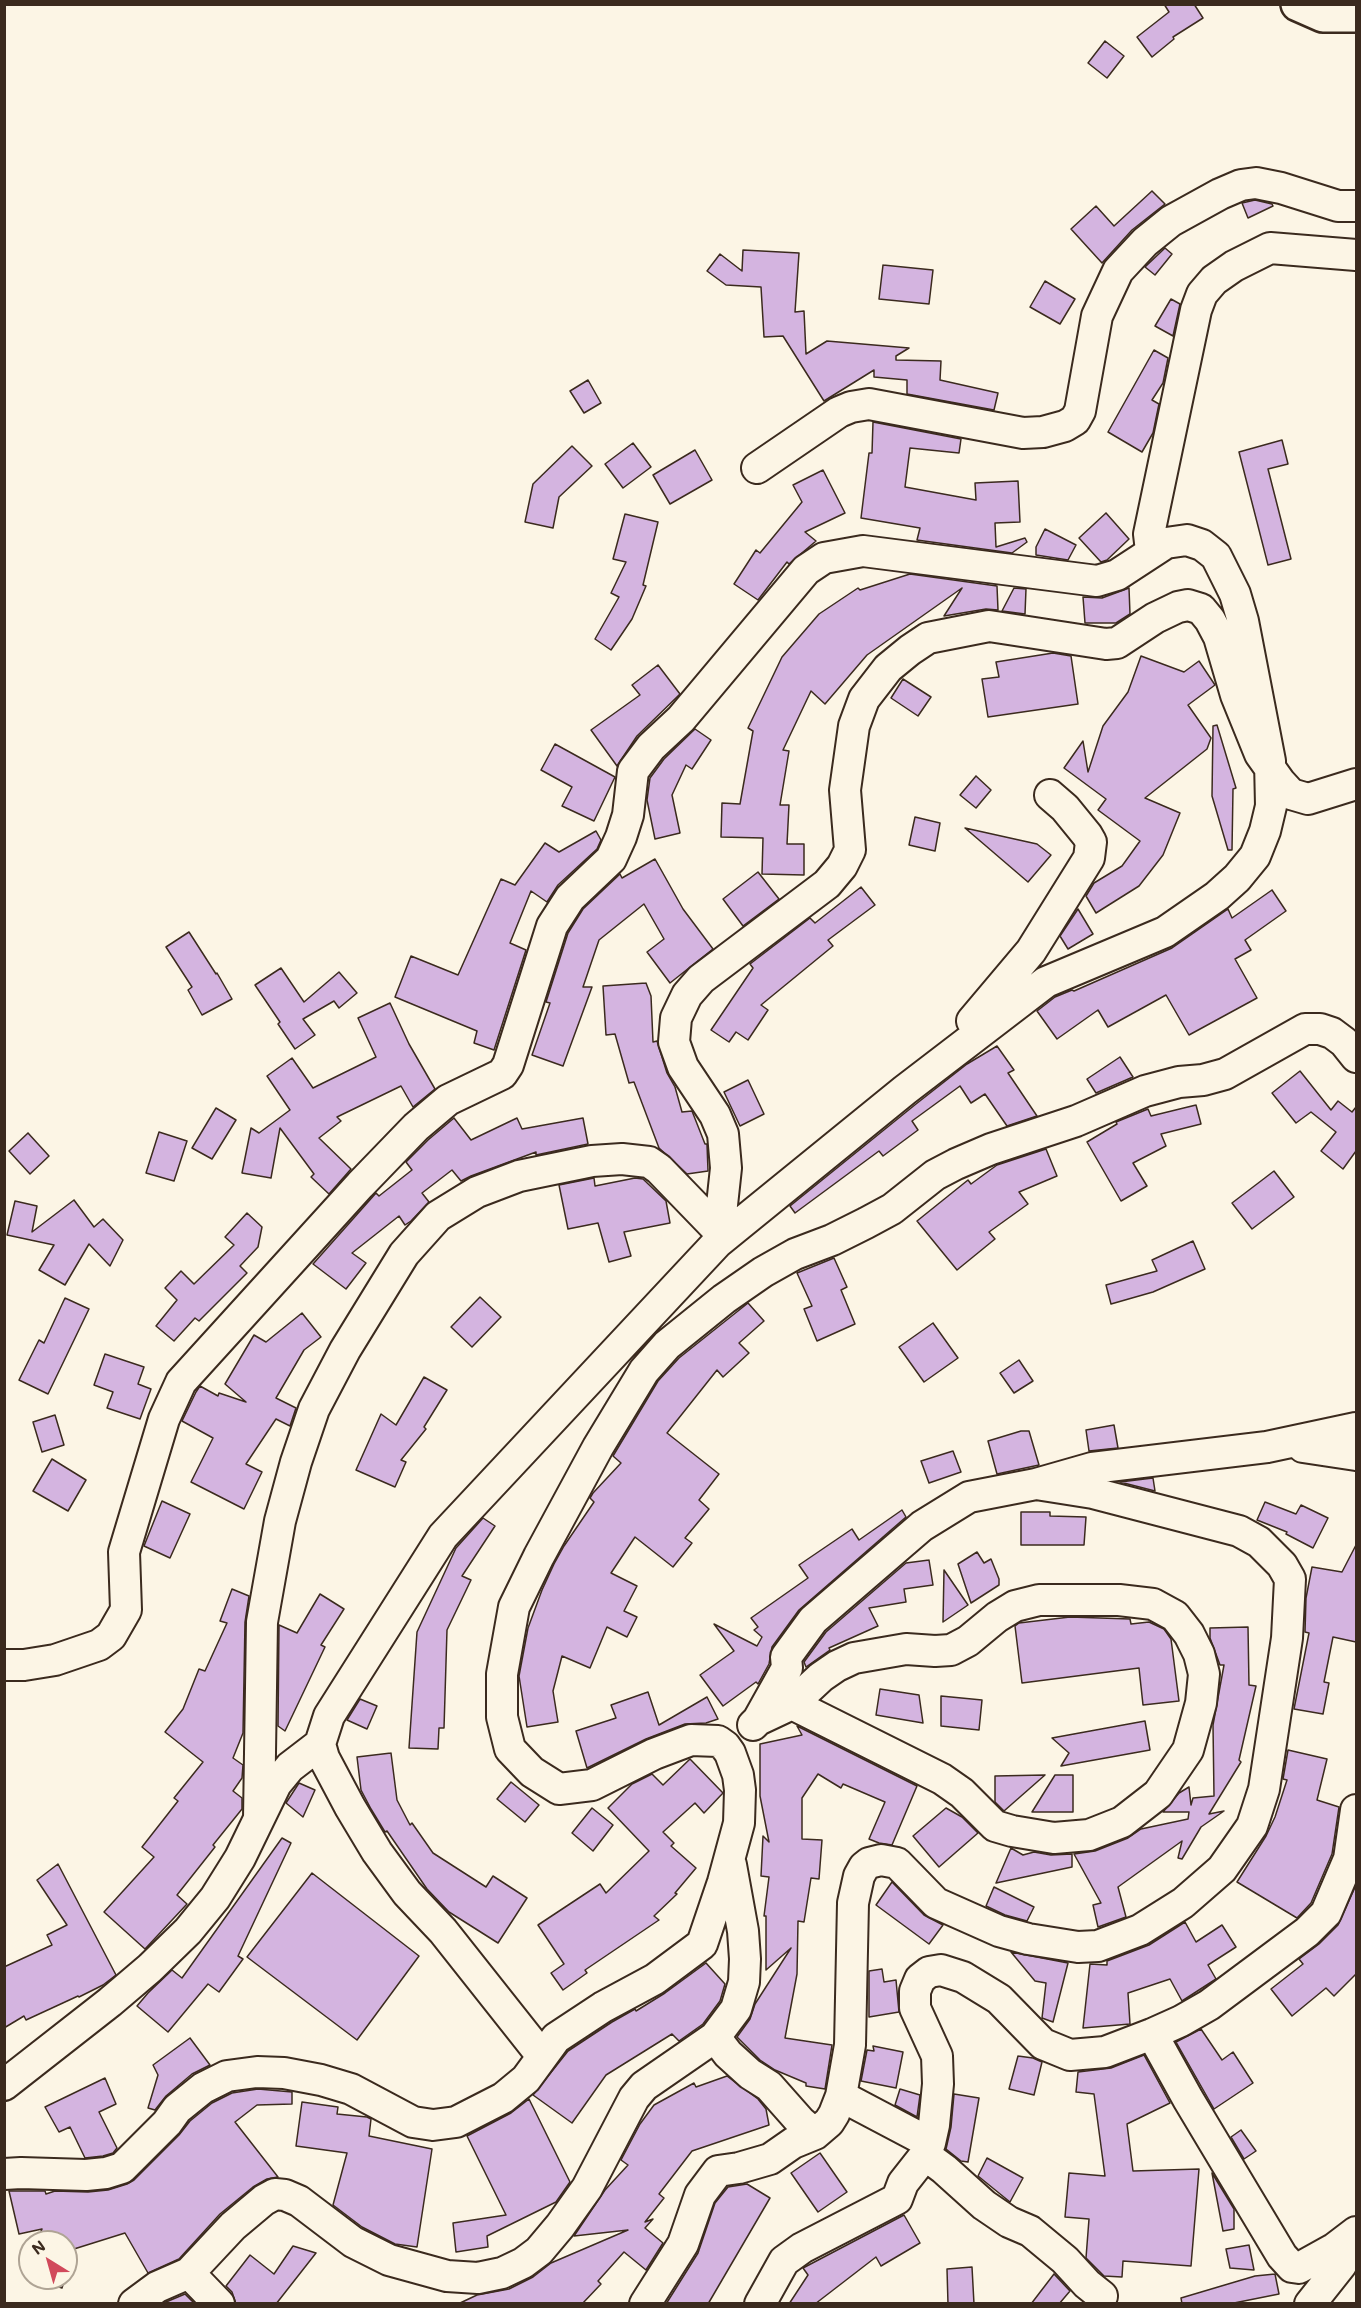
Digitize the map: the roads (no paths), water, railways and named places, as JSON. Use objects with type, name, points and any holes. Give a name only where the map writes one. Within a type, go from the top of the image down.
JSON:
[{"type":"main road","points":[[1298,4],[1323,15],[1356,15]]},
{"type":"street","points":[[758,468],[839,412],[869,404],[1023,433],[1043,432],[1065,426],[1076,420],[1080,411],[1097,316],[1118,271],[1145,242],[1171,221],[1220,194],[1241,185],[1257,183],[1338,206],[1356,206]]},
{"type":"street","points":[[1151,552],[1149,534],[1196,310],[1202,294],[1214,280],[1234,266],[1270,248],[1356,255]]},
{"type":"street","points":[[4,1665],[24,1665],[55,1660],[91,1648],[111,1636],[126,1610],[124,1552],[164,1419],[181,1382],[416,1127],[448,1100],[502,1074],[517,1041],[552,926],[570,898],[611,859],[621,837],[628,816],[633,771],[651,747],[681,719],[806,570],[824,558],[863,551],[1097,580],[1117,575],[1166,543],[1187,540],[1202,545],[1216,556],[1228,577],[1243,621],[1259,699],[1270,771],[1271,806],[1262,839],[1254,856],[1237,878],[1217,896],[1165,932],[1046,982],[718,1236],[443,1536],[329,1716],[320,1744],[290,1767],[276,1784],[240,1858],[214,1898],[188,1931],[118,1995],[4,2085]]},
{"type":"street","points":[[718,1236],[726,1168],[723,1134],[715,1115],[683,1067],[674,1042],[676,1018],[687,995],[701,979],[827,884],[842,866],[850,850],[846,790],[854,726],[864,699],[888,668],[928,638],[989,626],[1106,644],[1117,643],[1155,618],[1178,607],[1188,605],[1201,609],[1219,637],[1236,695],[1260,754],[1270,771],[1291,794],[1308,799],[1356,784]]},
{"type":"street","points":[[905,1090],[950,1045],[1032,951],[1089,858],[1091,842],[1087,835],[1065,808],[1050,795]]},
{"type":"street","points":[[792,1704],[942,1779],[962,1793],[995,1826],[1012,1831],[1054,1838],[1089,1835],[1122,1822],[1158,1794],[1188,1750],[1201,1703],[1204,1674],[1199,1654],[1182,1625],[1175,1616],[1153,1604],[1119,1600],[1040,1600],[1015,1606],[997,1617],[968,1641],[951,1650],[906,1649],[855,1658],[821,1677],[792,1704],[758,1720],[739,1734],[718,1741],[691,1740],[654,1754],[592,1785],[560,1789],[532,1772],[510,1749],[502,1717],[502,1674],[514,1607],[598,1447],[644,1371],[667,1345],[724,1299],[763,1272],[795,1254],[832,1240],[892,1209],[935,1175],[972,1157],[1076,1121],[1154,1088],[1225,1074],[1305,1029],[1332,1032],[1356,1057]]},
{"type":"street","points":[[259,1818],[262,1622],[271,1565],[285,1501],[314,1409],[345,1350],[404,1254],[438,1216],[477,1192],[519,1176],[583,1163],[622,1159],[649,1162],[659,1169],[718,1236]]},
{"type":"street","points":[[758,1720],[787,1668],[786,1657],[813,1620],[922,1526],[969,1497],[1036,1484],[1092,1468],[1267,1447],[1356,1428]]},
{"type":"street","points":[[1267,1447],[1309,1447],[1356,1455]]},
{"type":"street","points":[[645,2304],[683,2244],[700,2195],[718,2171],[740,2168],[770,2159],[793,2144],[815,2134],[830,2122],[841,2096],[850,2044],[853,1903],[859,1876],[869,1863],[881,1860],[897,1863],[936,1903],[999,1931],[1028,1939],[1078,1947],[1098,1946],[1140,1930],[1183,1903],[1222,1869],[1251,1826],[1264,1789],[1287,1638],[1290,1579],[1282,1565],[1259,1542],[1239,1531],[1094,1493],[1036,1484]]},
{"type":"street","points":[[4,2174],[86,2175],[106,2173],[122,2168],[167,2123],[177,2109],[203,2088],[227,2076],[256,2072],[284,2073],[321,2080],[351,2090],[413,2121],[433,2125],[456,2122],[503,2098],[526,2079],[556,2038],[603,2007],[655,1979],[702,1944],[739,1823],[738,1775],[730,1753],[718,1741]]},
{"type":"street","points":[[320,1744],[331,1771],[377,1852],[407,1893],[443,1931],[542,2056]]},
{"type":"street","points":[[759,2304],[784,2261],[802,2248],[897,2199],[903,2183],[928,2149],[938,2084],[937,2056],[935,2047],[915,2008],[915,1991],[920,1979],[929,1972],[941,1970],[963,1977],[999,1999],[1043,2044],[1070,2055],[1105,2052],[1152,2034],[1181,2022],[1209,2005],[1307,1932],[1326,1913],[1349,1858],[1356,1810]]},
{"type":"street","points":[[134,2304],[157,2287],[189,2273],[233,2226],[264,2200],[275,2194],[285,2195],[299,2201],[353,2242],[389,2260],[447,2276],[478,2278],[502,2273],[523,2262],[539,2250],[560,2226],[587,2188],[634,2098],[644,2086],[715,2037],[736,2009],[744,1982],[743,1931],[729,1859]]},
{"type":"street","points":[[1152,2034],[1282,2256],[1292,2267],[1299,2268],[1356,2234]]},
{"type":"street","points":[[715,2037],[728,2054],[750,2074],[769,2085],[800,2121],[815,2134]]},
{"type":"street","points":[[841,2096],[928,2149],[944,2169],[984,2205],[1009,2222],[1030,2231],[1065,2260],[1087,2284],[1102,2296]]},
{"type":"street","points":[[1311,2304],[1341,2265],[1356,2234]]},
{"type":"street","points":[[189,2273],[219,2304]]}]
